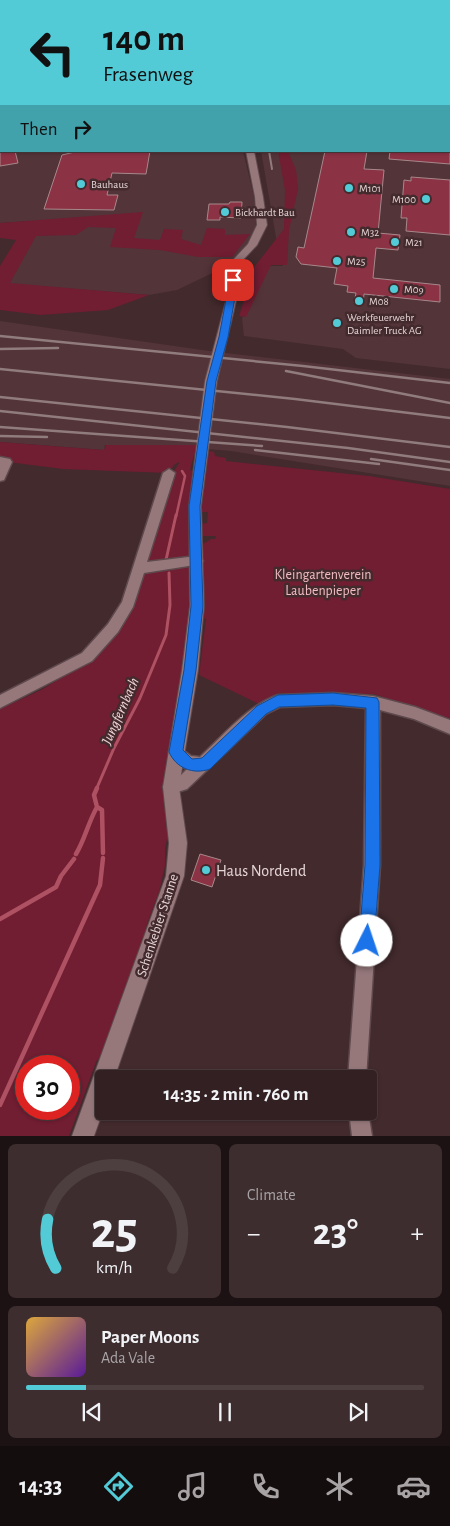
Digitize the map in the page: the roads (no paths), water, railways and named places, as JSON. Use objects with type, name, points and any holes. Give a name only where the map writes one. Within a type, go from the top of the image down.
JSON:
[{"type":"street","name":"Schenkebier Stanne","points":[[107,1070],[175,876],[178,843],[171,787],[190,670],[195,624],[198,587],[195,506],[212,381],[231,301],[234,268],[237,261],[252,245],[262,225],[259,197],[250,152]]},
{"type":"street","points":[[0,461],[6,462],[0,477]]},
{"type":"street","points":[[0,702],[87,657],[98,647],[123,614],[141,568],[169,473]]},
{"type":"street","points":[[141,568],[197,561]]},
{"type":"street","points":[[171,787],[182,784],[262,710],[278,701],[333,699],[373,702],[415,713],[450,727]]},
{"type":"street","points":[[358,1070],[372,865],[373,702]]},
{"type":"street","points":[[176,752],[184,762],[192,765],[205,764]]},
{"type":"street","name":"Schenkebier Stanne","points":[[83,1136],[95,1104]]},
{"type":"street","points":[[359,1120],[362,1136]]},
{"type":"waterway","name":"Jungfernbach","points":[[176,517],[185,476],[182,471]]},
{"type":"waterway","name":"Jungfernbach","points":[[166,560],[176,515]]},
{"type":"waterway","name":"Jungfernbach","points":[[96,790],[114,748],[140,698],[166,635],[170,605],[169,573]]},
{"type":"waterway","name":"Jungfernbach","points":[[97,788],[94,795],[97,807]]},
{"type":"waterway","name":"Jungfernbach","points":[[76,854],[97,807]]},
{"type":"waterway","points":[[97,807],[102,810],[103,853]]},
{"type":"waterway","points":[[0,1105],[100,885],[103,858]]},
{"type":"waterway","name":"Jungfernbach","points":[[0,919],[56,887],[61,876],[74,859]]},
{"type":"railway","points":[[269,152],[272,169]]},
{"type":"railway","points":[[0,336],[303,366],[450,383]]},
{"type":"railway","points":[[0,349],[58,348]]},
{"type":"railway","points":[[0,369],[295,399],[450,418]]},
{"type":"railway","points":[[286,371],[450,403]]},
{"type":"railway","points":[[0,397],[287,427],[450,447]]},
{"type":"railway","points":[[0,411],[348,448],[450,462]]},
{"type":"railway","points":[[0,427],[262,446]]},
{"type":"railway","points":[[0,436],[47,437]]},
{"type":"railway","points":[[255,450],[379,464]]},
{"type":"railway","points":[[371,459],[450,470]]},
{"type":"place","name":"Bauhaus","points":[[81,184]]},
{"type":"place","name":"M101","points":[[349,188]]},
{"type":"place","name":"M100","points":[[426,199]]},
{"type":"place","name":"Bickhardt Bau","points":[[225,212]]},
{"type":"place","name":"M32","points":[[351,232]]},
{"type":"place","name":"M21","points":[[395,242]]},
{"type":"place","name":"M25","points":[[337,261]]},
{"type":"place","name":"M09","points":[[394,289]]},
{"type":"place","name":"M08","points":[[359,301]]},
{"type":"place","name":"Werkfeuerwehr Daimler Truck AG","points":[[337,323]]},
{"type":"place","name":"Haus Nordend","points":[[206,870]]},
{"type":"park label","name":"Kleingartenverein Laubenpieper","points":[[323,582]]}]
